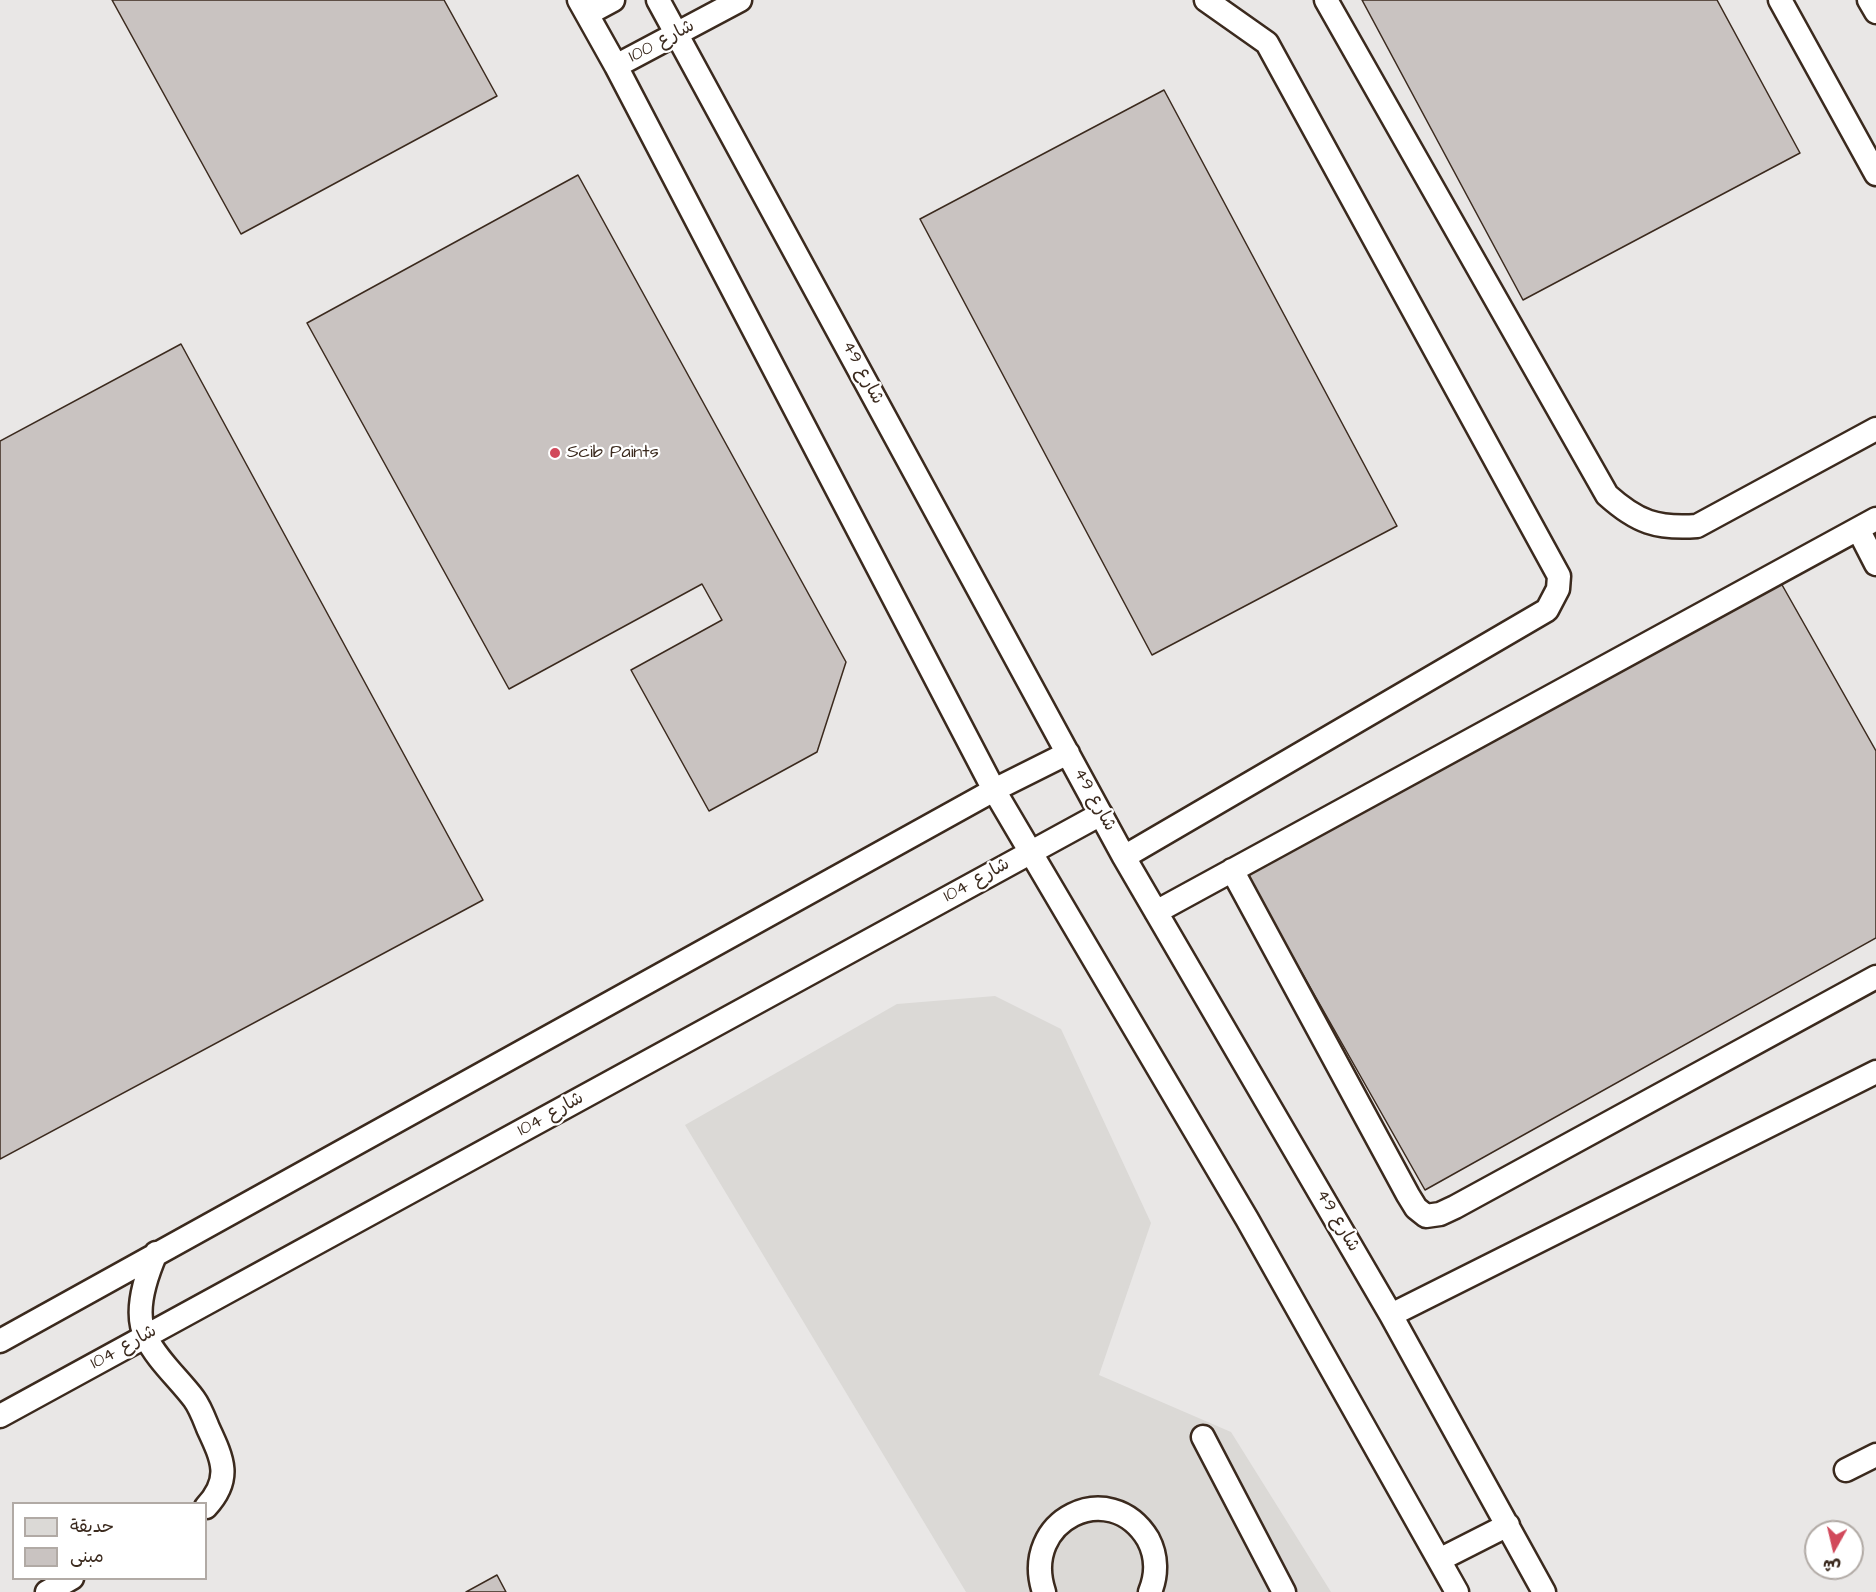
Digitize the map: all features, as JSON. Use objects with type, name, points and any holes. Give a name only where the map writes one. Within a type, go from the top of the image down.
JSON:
[{"type":"lane","points":[[613,0],[583,7],[994,790],[1259,1239],[1457,1592]]},
{"type":"lane","name":"شارع 49","points":[[658,0],[1124,857],[1391,1315],[1544,1592]]},
{"type":"lane","name":"شارع 100","points":[[616,66],[740,0]]},
{"type":"lane","points":[[1124,857],[1547,610],[1558,589],[1559,576],[1267,43],[1206,0]]},
{"type":"lane","points":[[1326,0],[1607,495],[1626,512],[1648,523],[1672,528],[1697,526],[1876,429]]},
{"type":"lane","points":[[1780,0],[1876,174]]},
{"type":"lane","points":[[1869,0],[1876,12]]},
{"type":"lane","points":[[1156,912],[1867,524],[1876,564]]},
{"type":"lane","points":[[0,1341],[994,790],[1068,753]]},
{"type":"lane","name":"شارع 104","points":[[0,1416],[1101,814]]},
{"type":"lane","points":[[1232,870],[1412,1202],[1426,1216],[1440,1214],[1455,1207],[1876,977]]},
{"type":"lane","points":[[1391,1315],[1876,1072]]},
{"type":"lane","points":[[156,1253],[147,1272],[143,1293],[145,1336],[196,1401],[222,1456],[223,1476],[217,1495],[207,1506]]},
{"type":"lane","points":[[1203,1437],[1284,1592]]},
{"type":"lane","points":[[1846,1470],[1876,1455]]},
{"type":"lane","points":[[1044,1592],[1039,1561],[1043,1544],[1052,1530],[1065,1518],[1082,1511],[1103,1509],[1124,1515],[1141,1528],[1152,1547],[1156,1564],[1150,1592]]},
{"type":"lane","points":[[1439,1560],[1508,1526]]},
{"type":"lane","points":[[47,1592],[68,1580]]},
{"type":"shaded area","points":[[0,0],[1876,0],[1876,1592],[0,1592]]},
{"type":"green space","points":[[995,996],[1061,1029],[1151,1223],[1099,1375],[1231,1432],[1331,1592],[966,1592],[685,1125],[897,1004]]},
{"type":"building","points":[[112,0],[444,0],[497,96],[241,234]]},
{"type":"building","points":[[1362,0],[1717,0],[1800,153],[1523,300]]},
{"type":"building","points":[[1164,90],[1397,526],[1152,655],[920,219]]},
{"type":"building","name":"Scib Paints","points":[[578,175],[846,662],[817,752],[709,811],[631,670],[722,620],[702,584],[509,689],[307,323]]},
{"type":"building","points":[[181,344],[483,900],[0,1159],[0,441]]},
{"type":"building","points":[[1777,576],[1876,751],[1876,938],[1425,1190],[1246,874]]},
{"type":"building","points":[[497,1575],[506,1592],[466,1592]]},
{"type":"place","name":"Scib Paints","points":[[555,453]]}]
